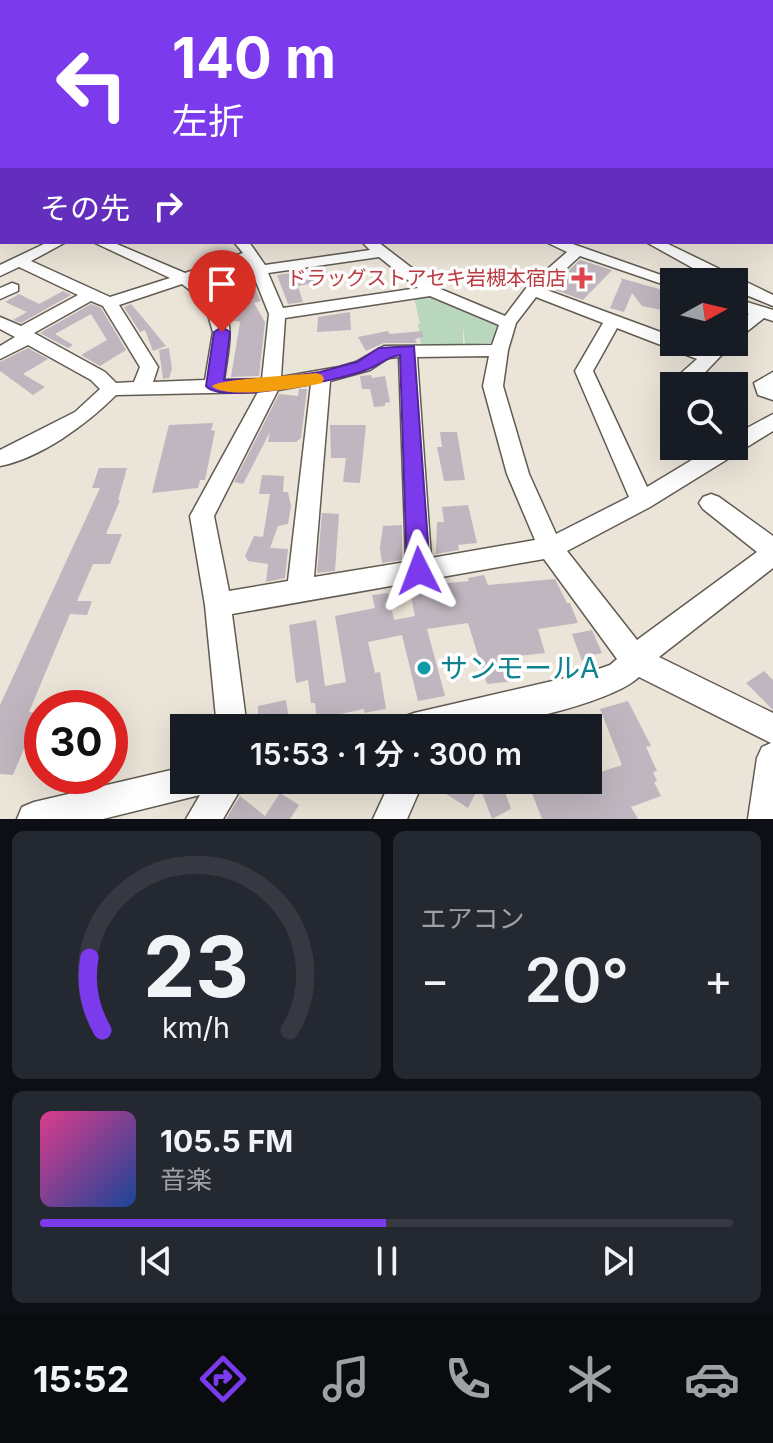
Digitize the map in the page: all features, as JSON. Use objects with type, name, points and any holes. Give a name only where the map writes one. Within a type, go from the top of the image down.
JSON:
[{"type":"street","points":[[0,271],[55,244]]},
{"type":"street","points":[[105,244],[184,278],[212,299],[222,332],[214,386]]},
{"type":"street","points":[[230,714],[218,605],[202,516],[271,385],[277,314],[256,262],[242,244]]},
{"type":"street","points":[[372,244],[432,291],[508,323]]},
{"type":"street","points":[[559,244],[660,278]]},
{"type":"street","points":[[657,244],[703,268]]},
{"type":"street","points":[[578,250],[533,290],[508,323],[499,350],[493,386],[518,474],[550,548],[635,660],[773,729]]},
{"type":"street","points":[[0,353],[25,335],[100,299],[256,262],[384,252]]},
{"type":"street","points":[[20,262],[100,299],[149,367],[142,386]]},
{"type":"street","points":[[533,290],[709,357],[692,372]]},
{"type":"street","points":[[277,314],[432,291]]},
{"type":"street","points":[[748,295],[769,310]]},
{"type":"street","points":[[748,306],[769,310]]},
{"type":"street","points":[[748,326],[769,310]]},
{"type":"street","points":[[613,320],[584,371],[642,501]]},
{"type":"street","points":[[0,322],[98,376],[111,389]]},
{"type":"street","points":[[408,350],[419,571]]},
{"type":"street","points":[[0,458],[11,456],[82,417],[111,389],[271,385],[321,378],[363,366],[384,352],[499,350]]},
{"type":"street","points":[[300,590],[321,378]]},
{"type":"street","points":[[773,378],[764,383],[765,390],[773,394]]},
{"type":"street","points":[[748,435],[773,421]]},
{"type":"street","points":[[218,605],[550,548],[642,501],[708,460]]},
{"type":"street","points":[[478,714],[587,688],[620,675],[773,552],[711,503]]},
{"type":"street","points":[[765,819],[773,758]]},
{"type":"street","points":[[34,819],[170,786]]},
{"type":"street","points":[[203,819],[220,794]]},
{"type":"street","points":[[390,819],[402,794]]},
{"type":"green space","points":[[435,296],[494,321],[498,326],[493,343],[465,345],[463,325],[463,345],[421,346],[418,324],[423,323],[420,323],[414,298]]},
{"type":"building","points":[[580,260],[612,270],[583,300],[555,290],[558,287],[553,285]]},
{"type":"building","points":[[244,267],[261,301],[254,303],[265,322],[259,376],[231,377],[240,322],[231,320],[219,294],[204,280]]},
{"type":"building","points":[[316,269],[320,282],[298,286],[303,302],[288,304],[277,275]]},
{"type":"building","points":[[620,278],[660,289],[660,310],[642,306],[632,293],[624,312],[610,308],[622,280]]},
{"type":"building","points":[[63,291],[71,295],[21,323],[13,320],[27,312],[5,302],[19,294],[39,304]]},
{"type":"building","points":[[91,304],[101,308],[126,350],[100,366],[81,355],[107,340],[91,314],[55,334],[73,345],[68,348],[40,333]]},
{"type":"building","points":[[131,304],[166,346],[153,351],[145,330],[140,332],[124,307]]},
{"type":"building","points":[[350,312],[351,330],[317,332],[318,317]]},
{"type":"building","points":[[388,331],[390,334],[422,331],[423,337],[415,339],[417,343],[384,343],[366,351],[358,337]]},
{"type":"building","points":[[28,348],[48,359],[23,374],[45,387],[33,395],[0,371],[0,362]]},
{"type":"building","points":[[169,348],[172,369],[169,378],[163,379],[159,350]]},
{"type":"building","points":[[371,375],[372,378],[385,376],[390,402],[385,406],[374,407],[370,389],[362,389],[360,376]]},
{"type":"building","points":[[299,389],[307,389],[301,438],[296,442],[268,442],[270,432],[243,484],[234,482],[279,394],[298,396]]},
{"type":"building","points":[[213,423],[211,430],[215,431],[205,480],[200,480],[198,488],[152,493],[169,425]]},
{"type":"building","points":[[330,425],[366,425],[360,483],[343,482],[346,458],[331,458]]},
{"type":"building","points":[[440,432],[457,432],[465,480],[444,481],[437,447],[442,447]]},
{"type":"building","points":[[99,468],[127,468],[120,500],[106,534],[122,534],[110,564],[93,564],[77,601],[92,601],[87,615],[70,614],[38,690],[24,690],[24,749],[13,775],[0,774],[0,705],[100,488],[92,488]]},
{"type":"building","points":[[262,475],[284,476],[283,492],[288,492],[291,506],[288,524],[278,526],[270,548],[288,549],[285,578],[266,582],[268,564],[248,561],[245,556],[254,536],[263,537],[270,494],[259,494]]},
{"type":"building","points":[[468,505],[477,543],[458,545],[459,550],[436,554],[437,522],[444,522],[442,507]]},
{"type":"building","points":[[322,513],[339,514],[335,571],[317,573]]},
{"type":"building","points":[[402,525],[402,560],[382,563],[380,548],[383,526]]},
{"type":"building","points":[[484,575],[488,585],[555,579],[578,623],[538,629],[545,653],[508,657],[515,681],[487,684],[468,623],[427,629],[445,696],[418,701],[402,635],[368,642],[375,673],[380,672],[386,709],[364,713],[364,709],[340,714],[316,714],[315,703],[311,703],[308,680],[296,683],[289,625],[316,620],[325,686],[346,682],[335,616],[375,608],[372,595],[388,593],[394,620],[415,616],[409,587],[469,581],[468,578]]},
{"type":"building","points":[[592,630],[602,653],[582,661],[572,634]]},
{"type":"building","points":[[764,671],[773,680],[773,710],[746,683]]},
{"type":"building","points":[[286,700],[288,714],[258,714],[258,706]]},
{"type":"building","points":[[628,701],[651,746],[646,747],[657,771],[653,772],[657,781],[654,782],[661,796],[631,807],[638,819],[542,819],[532,794],[602,794],[602,771],[622,765],[600,709]]},
{"type":"building","points":[[279,794],[299,805],[290,819],[226,819],[240,796],[265,816]]},
{"type":"building","points":[[446,794],[475,794],[468,808]]},
{"type":"building","points":[[483,794],[506,794],[511,809],[492,819]]},
{"type":"slow traffic","points":[[221,386],[271,385],[316,379]]},
{"type":"place","name":"ドラッグストアセキ岩槻本宿店","points":[[582,278]]},
{"type":"place","name":"サンモールA","points":[[424,668]]},
{"type":"route","points":[[222,332],[214,386],[271,385],[321,378],[363,366],[384,352],[408,350],[419,571]]}]
